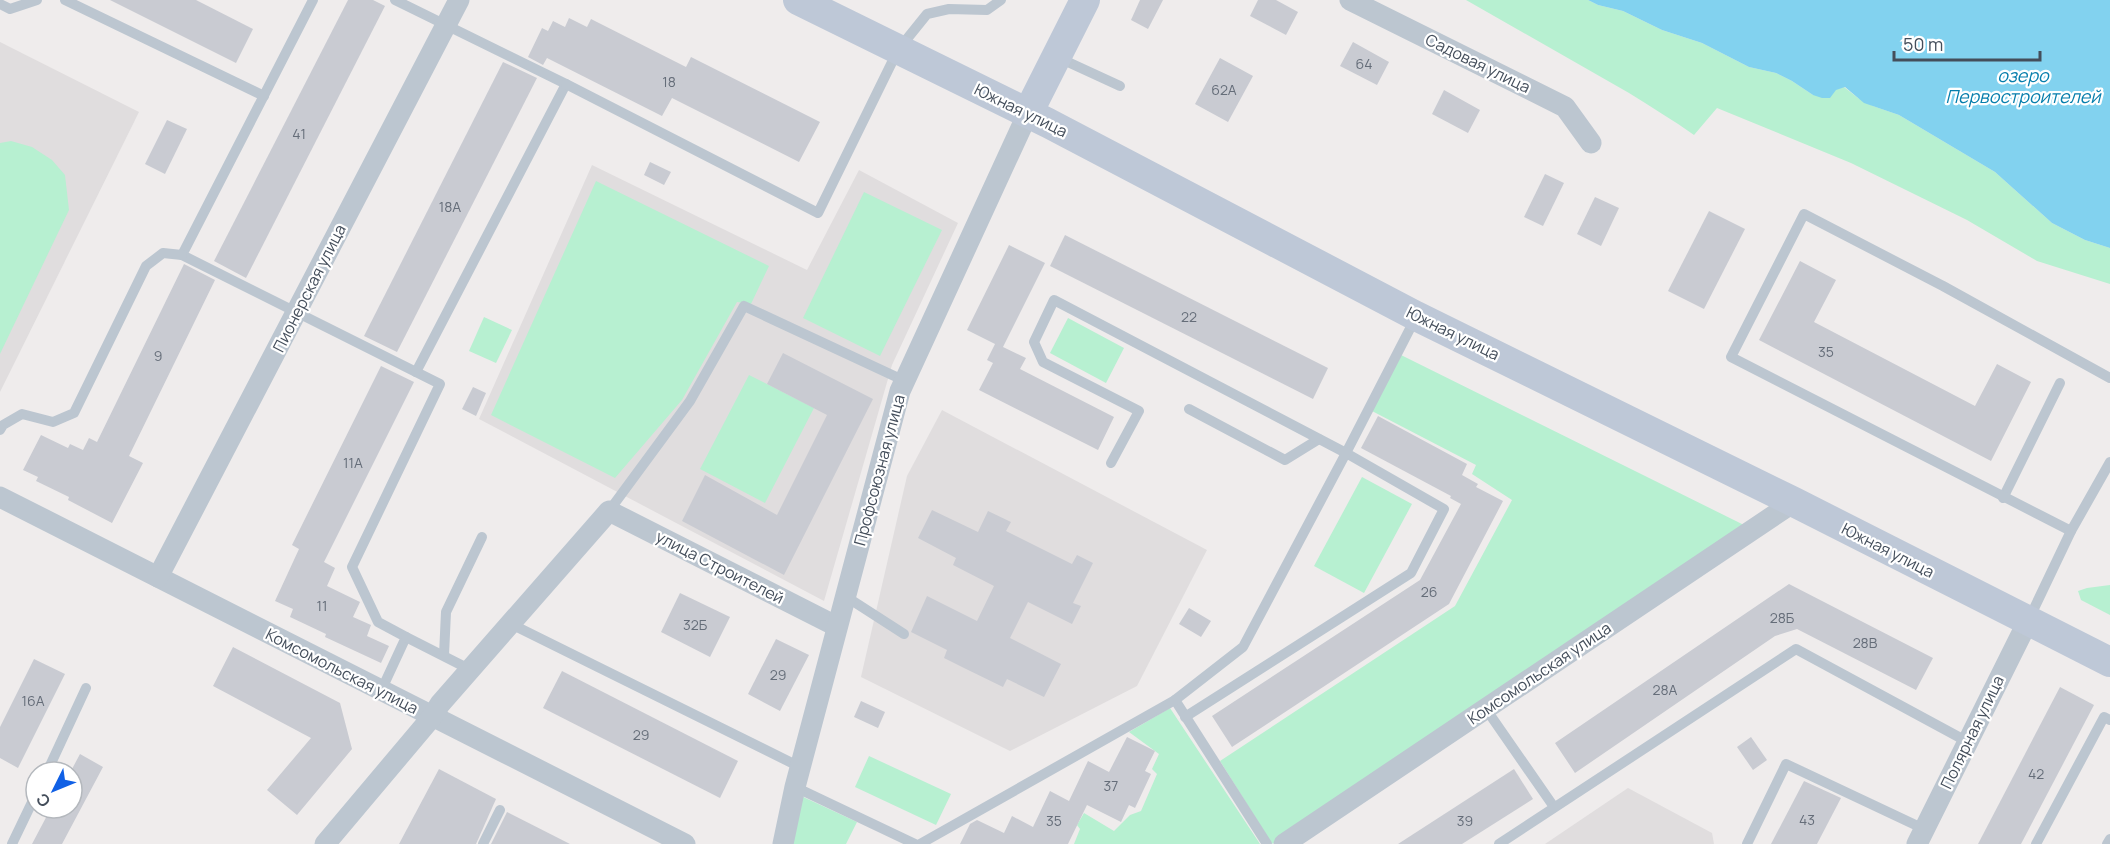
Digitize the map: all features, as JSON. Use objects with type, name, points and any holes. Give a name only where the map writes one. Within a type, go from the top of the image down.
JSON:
[{"type":"main road","name":"Южная улица","points":[[798,0],[1028,113],[1416,316],[1794,502],[2110,662]]},
{"type":"main road","points":[[1028,113],[1085,0]]},
{"type":"street","name":"Пионерская улица","points":[[158,577],[459,0]]},
{"type":"street","name":"Садовая улица","points":[[1350,0],[1565,107],[1591,143]]},
{"type":"street","name":"Профсоюзная улица","points":[[783,844],[798,777],[900,391],[1028,113]]},
{"type":"street","name":"Комсомольская улица","points":[[0,497],[685,844]]},
{"type":"street","name":"Комсомольская улица","points":[[1289,843],[1794,502]]},
{"type":"street","name":"улица Строителей","points":[[609,511],[830,623]]},
{"type":"street","points":[[326,844],[432,717],[440,704],[609,511]]},
{"type":"street","name":"Полярная улица","points":[[1921,837],[2028,621]]},
{"type":"lane","points":[[0,4],[10,9],[37,0]]},
{"type":"lane","points":[[65,0],[264,96]]},
{"type":"lane","points":[[182,255],[313,0]]},
{"type":"lane","points":[[395,0],[566,84],[818,213],[898,50],[927,14],[949,9],[987,10],[1001,0]]},
{"type":"lane","points":[[1056,57],[1120,86]]},
{"type":"lane","points":[[416,372],[566,84]]},
{"type":"lane","points":[[2071,531],[1731,357],[1804,214],[1943,286],[2110,378]]},
{"type":"lane","points":[[0,430],[3,424],[22,414],[53,422],[74,413],[146,266],[163,253],[182,255],[297,311],[440,384],[352,567],[378,622],[471,670]]},
{"type":"lane","points":[[1111,463],[1138,411],[1043,362],[1034,342],[1054,300],[1346,453],[1444,509],[1411,573],[1185,717]]},
{"type":"lane","points":[[609,511],[690,401],[744,306],[905,381]]},
{"type":"lane","points":[[920,844],[1175,700],[1243,646],[1416,316]]},
{"type":"lane","points":[[2003,498],[2060,383]]},
{"type":"lane","points":[[1189,409],[1285,459],[1319,439]]},
{"type":"lane","points":[[2028,621],[2071,531],[2110,462]]},
{"type":"lane","points":[[444,655],[446,612],[482,537]]},
{"type":"lane","points":[[845,596],[904,634]]},
{"type":"lane","points":[[511,624],[798,777],[915,844]]},
{"type":"lane","points":[[381,691],[406,637]]},
{"type":"lane","points":[[1499,844],[1796,649],[1968,742]]},
{"type":"lane","points":[[52,760],[86,688]]},
{"type":"lane","points":[[1175,700],[1267,844]]},
{"type":"lane","points":[[1486,709],[1554,807]]},
{"type":"lane","points":[[2036,844],[2104,717],[2110,720]]},
{"type":"lane","points":[[1747,844],[1786,764],[1921,837]]},
{"type":"lane","points":[[483,844],[500,810]]},
{"type":"lane","points":[[12,844],[24,819]]},
{"type":"lane","points":[[2107,844],[2110,839]]},
{"type":"shaded area","points":[[0,42],[139,112],[0,392]]},
{"type":"shaded area","points":[[592,165],[807,270],[859,170],[958,223],[892,365],[824,601],[479,419]]},
{"type":"shaded area","points":[[942,410],[1207,550],[1137,686],[1010,751],[861,677],[907,476]]},
{"type":"shaded area","points":[[1628,788],[1712,833],[1714,844],[1545,844]]},
{"type":"green space","points":[[1466,0],[1588,0],[1623,11],[1662,30],[1702,43],[1749,67],[1776,73],[1813,95],[1844,87],[1858,98],[1899,115],[1995,172],[2052,223],[2085,240],[2110,248],[2110,284],[2037,261],[1967,220],[1851,163],[1717,108],[1694,135],[1629,93]]},
{"type":"green space","points":[[11,141],[32,147],[52,160],[65,175],[69,210],[0,354],[0,143]]},
{"type":"green space","points":[[596,181],[769,266],[751,304],[737,302],[682,400],[615,478],[491,415]]},
{"type":"green space","points":[[864,192],[942,230],[880,356],[803,318]]},
{"type":"green space","points":[[484,317],[512,330],[496,363],[469,351]]},
{"type":"green space","points":[[1068,318],[1124,348],[1106,383],[1050,353]]},
{"type":"green space","points":[[1401,355],[1748,527],[1272,844],[1220,761],[1455,606],[1512,500],[1472,474],[1476,465],[1372,411]]},
{"type":"green space","points":[[749,375],[814,408],[765,503],[700,469]]},
{"type":"green space","points":[[1362,477],[1412,504],[1364,593],[1314,566]]},
{"type":"green space","points":[[2110,585],[2110,615],[2081,600],[2078,591]]},
{"type":"green space","points":[[1170,708],[1260,844],[1074,844],[1080,829],[1077,825],[1084,813],[1114,831],[1130,815],[1141,811],[1157,774],[1152,769],[1159,754],[1129,732]]},
{"type":"green space","points":[[869,756],[951,794],[936,825],[855,787]]},
{"type":"green space","points":[[799,795],[857,822],[846,844],[790,844]]},
{"type":"water","name":"озеро Первостроителей","points":[[1588,0],[2110,0],[2110,248],[2085,240],[2052,223],[1995,172],[1899,115],[1864,103],[1845,87],[1836,90],[1830,98],[1813,95],[1776,73],[1749,67],[1702,43],[1662,30],[1623,11]]},
{"type":"building","points":[[110,0],[196,0],[253,29],[236,63]]},
{"type":"building","points":[[348,0],[373,0],[385,6],[246,278],[214,261]]},
{"type":"building","points":[[1140,0],[1163,0],[1148,29],[1131,20]]},
{"type":"building","points":[[1258,0],[1276,0],[1298,12],[1286,35],[1250,16]]},
{"type":"building","points":[[569,18],[587,27],[591,19],[686,67],[691,57],[820,122],[799,162],[672,98],[662,116],[547,58],[543,65],[528,57],[542,28],[548,31],[553,21],[565,27]]},
{"type":"building","points":[[1353,42],[1389,62],[1377,85],[1340,66]]},
{"type":"building","points":[[1220,58],[1253,76],[1228,122],[1195,104]]},
{"type":"building","points":[[503,62],[537,78],[397,352],[364,336]]},
{"type":"building","points":[[1444,90],[1480,110],[1468,133],[1432,114]]},
{"type":"building","points":[[167,120],[187,129],[165,174],[145,164]]},
{"type":"building","points":[[650,162],[671,172],[664,185],[644,175]]},
{"type":"building","points":[[1545,174],[1564,183],[1543,226],[1524,217]]},
{"type":"building","points":[[1595,197],[1619,208],[1601,246],[1577,234]]},
{"type":"building","points":[[1709,211],[1745,229],[1704,309],[1668,291]]},
{"type":"building","points":[[1065,235],[1328,368],[1313,399],[1050,266]]},
{"type":"building","points":[[1009,245],[1045,263],[1003,347],[1026,358],[1020,369],[1114,417],[1098,450],[979,390],[993,363],[987,360],[995,344],[967,330]]},
{"type":"building","points":[[1800,261],[1836,280],[1814,322],[1975,406],[1997,364],[2031,382],[1991,461],[1759,340]]},
{"type":"building","points":[[184,264],[215,280],[129,456],[143,463],[112,523],[68,500],[69,497],[36,481],[38,477],[23,470],[41,435],[68,448],[70,444],[83,450],[89,438],[97,442]]},
{"type":"building","points":[[783,353],[873,399],[784,575],[682,521],[705,475],[777,515],[827,415],[767,384]]},
{"type":"building","points":[[381,366],[414,382],[324,562],[335,568],[327,586],[360,602],[353,617],[371,625],[367,636],[389,646],[381,663],[325,637],[326,634],[290,617],[293,609],[275,601],[299,549],[292,545]]},
{"type":"building","points":[[473,387],[486,393],[476,416],[462,409]]},
{"type":"building","points":[[1378,416],[1467,464],[1462,475],[1478,484],[1476,487],[1503,501],[1449,604],[1232,747],[1212,716],[1420,580],[1461,504],[1450,498],[1451,496],[1361,448]]},
{"type":"building","points":[[932,510],[978,532],[988,511],[1011,522],[1006,531],[1072,564],[1077,555],[1093,563],[1073,603],[1081,606],[1072,624],[1028,602],[1010,638],[1061,664],[1044,697],[1007,679],[1003,687],[964,668],[944,658],[947,650],[911,632],[927,596],[977,621],[994,586],[953,565],[956,558],[918,538]]},
{"type":"building","points":[[1789,584],[1933,658],[1916,690],[1797,629],[1775,636],[1575,773],[1555,743]]},
{"type":"building","points":[[680,593],[730,617],[710,657],[661,632]]},
{"type":"building","points":[[1189,608],[1211,621],[1201,637],[1179,624]]},
{"type":"building","points":[[776,639],[809,655],[780,711],[748,694]]},
{"type":"building","points":[[233,647],[340,703],[352,749],[297,815],[267,790],[311,738],[213,686]]},
{"type":"building","points":[[34,659],[65,674],[18,768],[0,758],[0,727]]},
{"type":"building","points":[[562,671],[738,761],[720,798],[543,708]]},
{"type":"building","points":[[2060,687],[2094,705],[2021,844],[1978,844]]},
{"type":"building","points":[[861,701],[885,712],[878,728],[854,717]]},
{"type":"building","points":[[1127,737],[1155,751],[1145,771],[1151,774],[1135,808],[1129,805],[1121,822],[1087,805],[1068,844],[960,844],[970,824],[977,820],[1004,833],[1012,816],[1033,827],[1050,791],[1069,801],[1088,761],[1109,772]]},
{"type":"building","points":[[1751,737],[1767,760],[1753,770],[1737,747]]},
{"type":"building","points":[[80,754],[103,767],[84,803],[84,760],[77,760]]},
{"type":"building","points":[[439,769],[496,799],[476,844],[399,844]]},
{"type":"building","points":[[1514,769],[1533,799],[1462,844],[1398,844]]},
{"type":"building","points":[[1804,781],[1841,798],[1817,844],[1771,844]]},
{"type":"building","points":[[507,812],[570,844],[491,844]]},
{"type":"building","points":[[45,820],[75,820],[62,844],[32,844]]}]
